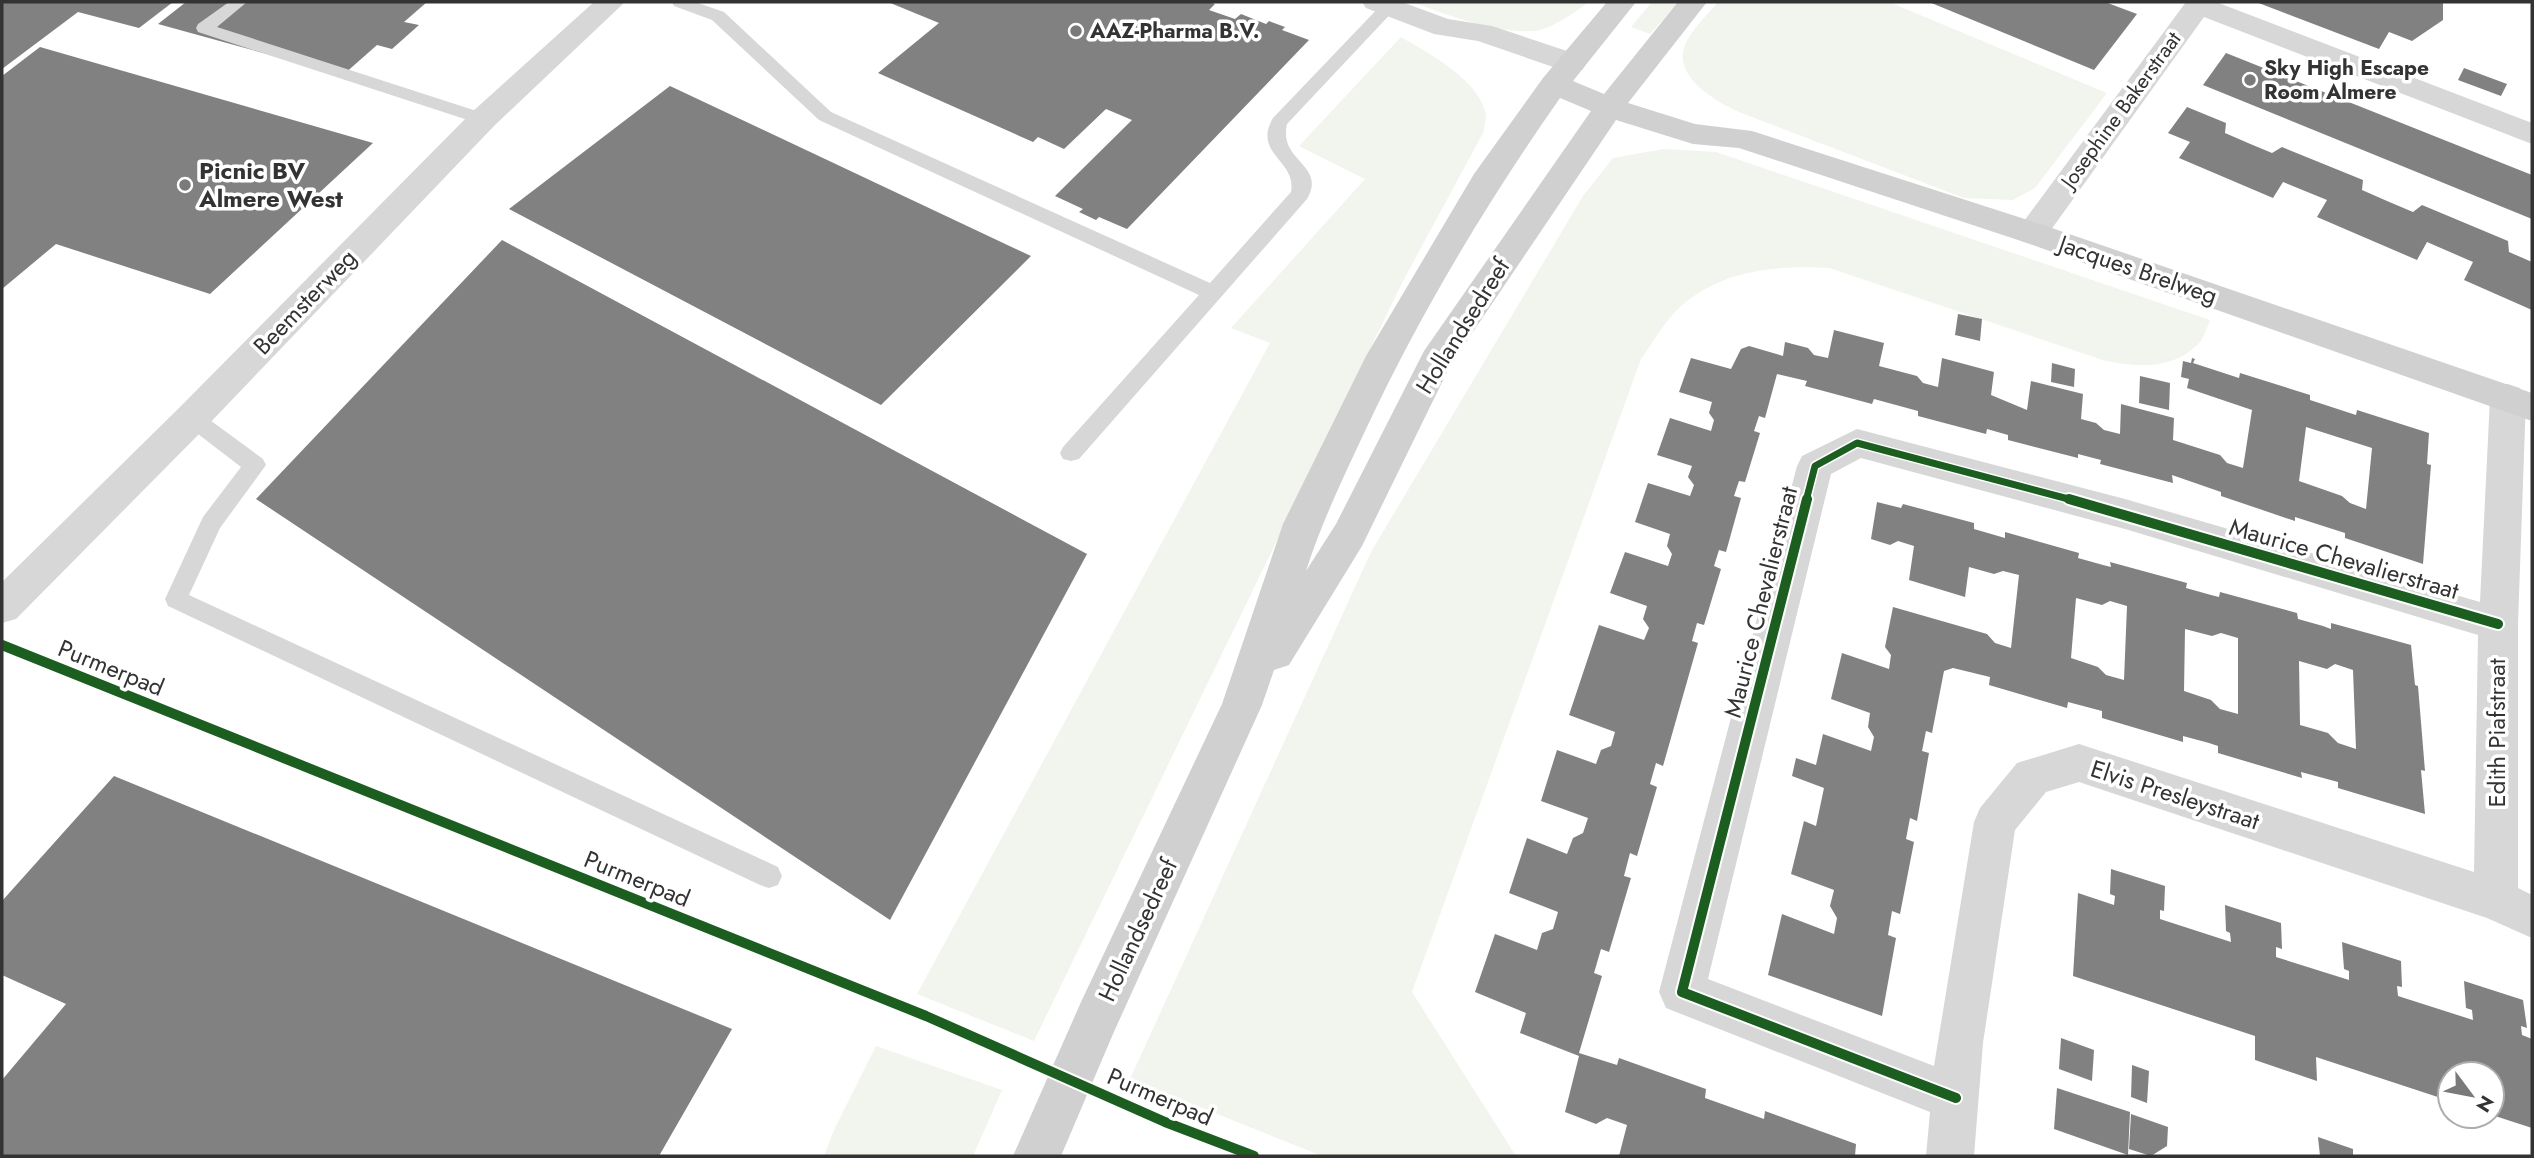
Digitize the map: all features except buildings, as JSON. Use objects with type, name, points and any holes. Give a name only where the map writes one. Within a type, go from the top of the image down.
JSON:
[{"type":"main road","name":"Hollandsedreef","points":[[1242,705],[1349,535],[1436,360],[1593,81],[1622,2]]},
{"type":"main road","name":"Hollandsedreef","points":[[1040,1148],[1097,1017],[1242,705],[1302,524],[1383,356],[1485,182],[1593,81],[1693,2]]},
{"type":"main road","name":"Jacques Brelweg","points":[[1593,81],[1693,134],[1741,138],[2032,233],[2520,403]]},
{"type":"street","name":"Beemsterweg","points":[[2,607],[192,418],[483,119],[611,2]]},
{"type":"street","points":[[1382,4],[1444,28],[1468,49],[1593,81]]},
{"type":"street","name":"Josephine Bakerstraat","points":[[2032,233],[2198,5],[2532,134]]},
{"type":"street","name":"Edith Piafstraat","points":[[2514,908],[2497,624],[2520,403]]},
{"type":"street","name":"Maurice Chevalierstraat","points":[[1956,1098],[1682,992],[1815,466],[1857,443],[2125,514],[2497,624]]},
{"type":"street","name":"Elvis Presleystraat","points":[[1950,1156],[1961,1043],[1996,822],[2032,777],[2080,763],[2514,908]]},
{"type":"lane","points":[[239,2],[204,28],[483,119]]},
{"type":"lane","points":[[680,2],[718,16],[825,116],[1213,293]]},
{"type":"lane","points":[[1071,453],[1300,194],[1302,176],[1274,142],[1279,122],[1382,4]]},
{"type":"lane","points":[[192,418],[255,465],[211,523],[176,599],[769,876]]},
{"type":"shaded area","points":[[1412,2],[1588,2],[1571,15],[1541,30],[1519,31],[1457,18]]},
{"type":"shaded area","points":[[1652,2],[1679,2],[1650,34],[1631,27]]},
{"type":"shaded area","points":[[1718,2],[1889,2],[2107,93],[2035,188],[2013,200],[1964,198],[1739,112],[1709,95],[1691,78],[1683,57],[1691,34]]},
{"type":"shaded area","points":[[1401,37],[1451,69],[1474,90],[1486,115],[1484,131],[1402,283],[1034,1041],[917,994],[1270,343],[1231,328],[1365,179],[1299,146]]},
{"type":"shaded area","points":[[1664,149],[1716,152],[2210,320],[2197,345],[2177,359],[2154,365],[2130,365],[2106,361],[1829,268],[1768,269],[1748,273],[1728,279],[1692,297],[1671,316],[1641,359],[1412,992],[1516,1156],[1322,1156],[1130,1079],[1371,552],[1583,196],[1613,158]]},
{"type":"shaded area","points":[[876,1046],[1002,1090],[973,1156],[824,1156]]},
{"type":"cycle path","points":[[1956,1098],[1682,992],[1815,466],[1857,443],[2125,514],[2498,624]]},
{"type":"cycle path","name":"Purmerpad","points":[[2,645],[926,1016],[1165,1122],[1254,1156]]},
{"type":"place","name":"AAZ-Pharma B.V.","points":[[1076,31]]},
{"type":"place","name":"Sky High Escape Room Almere","points":[[2250,80]]},
{"type":"place","name":"Picnic BV Almere West","points":[[185,185]]}]
